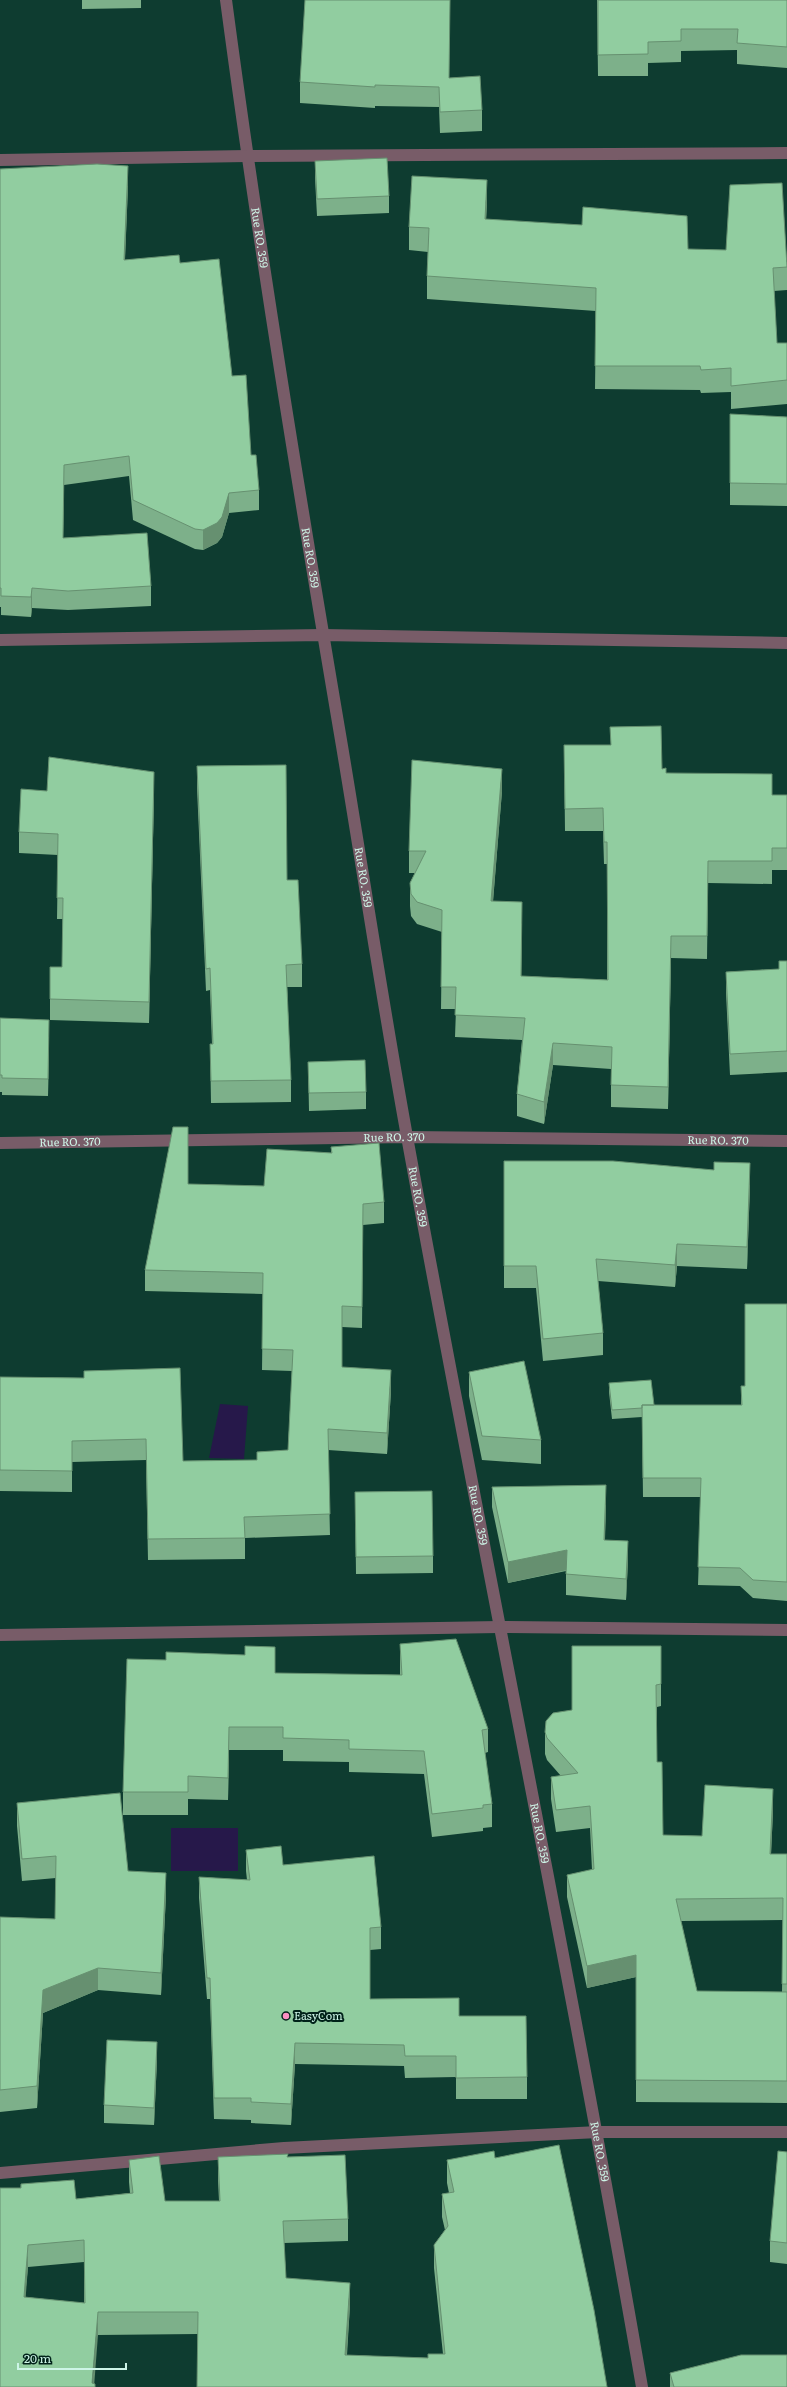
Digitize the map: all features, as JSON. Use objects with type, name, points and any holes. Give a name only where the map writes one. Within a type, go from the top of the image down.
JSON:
[{"type":"street","name":"Rue RO. 359","points":[[226,0],[247,156],[323,635],[407,1137],[499,1627],[598,2132],[642,2387]]},
{"type":"street","points":[[0,160],[247,156],[787,153]]},
{"type":"street","points":[[0,640],[323,635],[787,643]]},
{"type":"street","name":"Rue RO. 370","points":[[0,1143],[407,1137],[787,1141]]},
{"type":"street","points":[[0,1635],[499,1627],[787,1630]]},
{"type":"street","points":[[0,2174],[284,2148],[598,2132],[787,2132]]},
{"type":"shaded area","points":[[220,1404],[248,1406],[244,1459],[209,1458]]},
{"type":"shaded area","points":[[171,1828],[238,1828],[238,1871],[171,1871]]},
{"type":"building","points":[[305,0],[450,0],[449,78],[480,76],[482,110],[440,112],[439,87],[375,85],[375,87],[300,82]]},
{"type":"building","points":[[598,0],[787,0],[787,47],[737,43],[738,29],[681,29],[681,41],[648,42],[648,54],[598,55]]},
{"type":"building","points":[[387,158],[389,196],[317,199],[315,161]]},
{"type":"building","points":[[97,164],[128,166],[124,260],[179,255],[180,263],[219,259],[232,376],[246,375],[251,455],[256,455],[259,490],[229,493],[222,517],[217,523],[203,530],[195,529],[133,500],[129,456],[64,465],[63,538],[147,533],[151,586],[68,591],[32,588],[31,597],[1,596],[0,169]]},
{"type":"building","points":[[412,176],[487,180],[485,219],[582,225],[583,207],[687,216],[688,249],[726,250],[730,185],[782,183],[787,267],[773,268],[777,343],[787,343],[787,380],[731,386],[731,368],[701,370],[700,366],[595,366],[596,288],[427,276],[429,228],[409,227]]},
{"type":"building","points":[[730,414],[787,417],[787,484],[730,483]]},
{"type":"building","points":[[661,726],[662,769],[666,768],[666,773],[772,774],[772,795],[787,795],[787,848],[772,848],[772,861],[708,861],[707,936],[671,936],[668,1087],[611,1085],[612,1047],[553,1043],[544,1102],[517,1094],[525,1018],[455,1015],[456,987],[441,987],[442,910],[417,902],[411,894],[410,883],[426,851],[409,851],[412,760],[502,769],[491,901],[522,902],[521,976],[608,980],[607,842],[604,842],[603,808],[565,809],[564,745],[611,745],[610,727]]},
{"type":"building","points":[[49,757],[154,772],[149,1002],[50,999],[50,967],[62,967],[63,898],[57,898],[58,834],[19,832],[21,789],[47,791]]},
{"type":"building","points":[[286,765],[287,880],[298,880],[302,964],[286,965],[291,1080],[211,1081],[210,1044],[213,1044],[210,968],[206,969],[197,766]]},
{"type":"building","points":[[779,961],[787,961],[787,1051],[730,1054],[726,972],[779,969]]},
{"type":"building","points":[[0,1018],[49,1020],[48,1079],[2,1078],[2,1075],[0,1075]]},
{"type":"building","points":[[365,1060],[366,1092],[309,1093],[308,1062]]},
{"type":"building","points":[[173,1127],[188,1127],[188,1184],[264,1186],[267,1149],[332,1153],[331,1147],[379,1143],[384,1202],[363,1204],[362,1307],[342,1306],[342,1367],[391,1370],[387,1433],[328,1429],[330,1514],[244,1517],[245,1538],[148,1539],[146,1439],[72,1441],[72,1471],[0,1470],[0,1377],[84,1378],[84,1371],[180,1368],[183,1461],[257,1460],[257,1452],[288,1450],[293,1350],[262,1349],[263,1273],[145,1270]]},
{"type":"building","points":[[504,1161],[613,1161],[714,1170],[714,1162],[750,1163],[747,1247],[677,1244],[675,1265],[596,1259],[603,1333],[543,1339],[536,1266],[504,1266]]},
{"type":"building","points":[[745,1304],[787,1304],[787,1582],[753,1580],[740,1568],[698,1567],[701,1478],[643,1478],[642,1405],[742,1405],[741,1386],[745,1386]]},
{"type":"building","points":[[524,1361],[541,1440],[482,1436],[469,1372]]},
{"type":"building","points":[[651,1380],[654,1405],[642,1405],[642,1408],[612,1410],[609,1383]]},
{"type":"building","points":[[606,1485],[604,1540],[628,1541],[626,1579],[566,1574],[567,1550],[508,1562],[492,1487]]},
{"type":"building","points":[[432,1491],[433,1556],[356,1557],[355,1492]]},
{"type":"building","points":[[456,1639],[488,1729],[482,1730],[492,1804],[483,1805],[483,1808],[432,1814],[424,1751],[349,1749],[349,1740],[283,1738],[283,1727],[229,1727],[228,1778],[188,1776],[188,1792],[123,1792],[127,1659],[166,1660],[166,1652],[245,1655],[245,1646],[275,1647],[275,1673],[402,1675],[400,1644]]},
{"type":"building","points":[[572,1646],[661,1646],[661,1684],[656,1685],[657,1762],[662,1762],[663,1835],[702,1836],[705,1785],[773,1789],[770,1854],[787,1854],[787,1984],[782,1984],[783,1898],[676,1899],[697,1991],[787,1992],[787,2081],[636,2080],[636,1955],[587,1966],[567,1875],[594,1869],[590,1806],[556,1810],[551,1777],[578,1773],[547,1738],[545,1732],[546,1721],[553,1713],[572,1710]]},
{"type":"building","points":[[120,1793],[128,1871],[166,1873],[161,1973],[98,1968],[43,1990],[37,2086],[0,2090],[0,1917],[55,1919],[56,1856],[22,1859],[17,1803]]},
{"type":"building","points":[[281,1846],[283,1865],[374,1856],[381,1927],[370,1928],[370,1999],[459,1998],[459,2016],[526,2016],[527,2077],[456,2078],[456,2056],[405,2056],[404,2045],[295,2043],[291,2104],[251,2102],[251,2098],[214,2098],[210,1978],[207,1978],[199,1877],[250,1880],[246,1850]]},
{"type":"building","points":[[107,2040],[157,2042],[154,2108],[104,2105]]},
{"type":"building","points":[[559,2145],[594,2310],[607,2387],[197,2387],[198,2312],[98,2312],[92,2383],[95,2384],[95,2387],[0,2387],[0,2188],[21,2188],[21,2184],[74,2180],[76,2199],[133,2193],[129,2160],[159,2156],[165,2201],[220,2201],[218,2157],[288,2154],[287,2157],[345,2155],[348,2219],[283,2221],[286,2278],[350,2283],[345,2355],[428,2358],[428,2354],[445,2354],[434,2245],[448,2226],[442,2194],[454,2192],[447,2160],[494,2151],[495,2158]],"holes":[[[84,2240],[85,2303],[24,2297],[28,2245]]]},
{"type":"building","points":[[778,2151],[787,2152],[787,2243],[770,2241]]},
{"type":"building","points":[[741,2355],[787,2355],[787,2387],[674,2387],[670,2373]]},
{"type":"place","name":"EasyCom","points":[[286,2016]]}]
